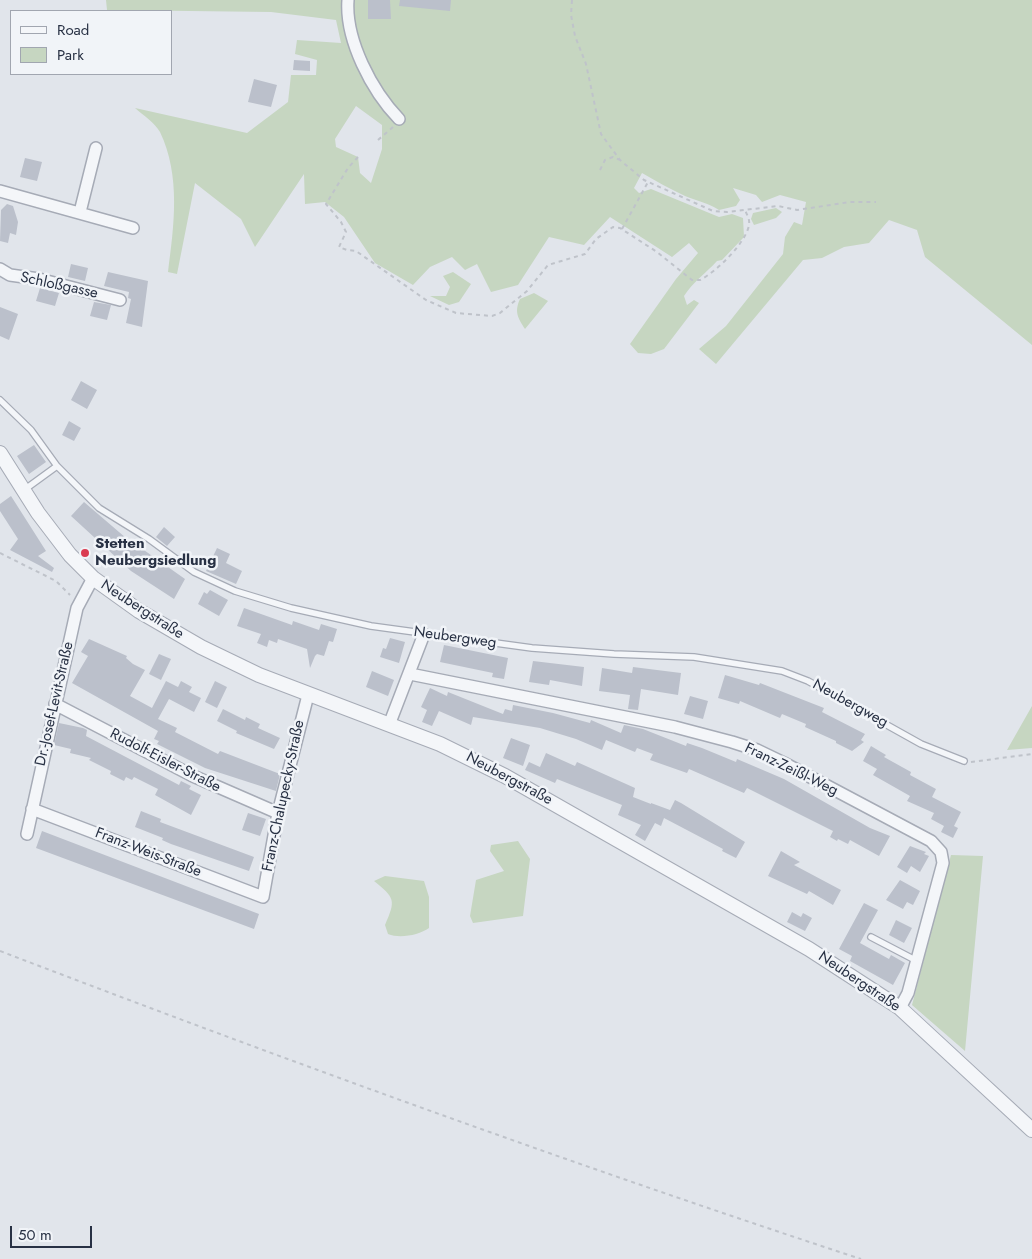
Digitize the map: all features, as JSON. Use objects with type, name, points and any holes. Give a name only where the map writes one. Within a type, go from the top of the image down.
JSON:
[{"type":"street","points":[[348,0],[348,21],[362,60],[375,90],[399,119]]},
{"type":"street","points":[[80,212],[96,148]]},
{"type":"street","points":[[0,192],[80,212],[133,228]]},
{"type":"street","name":"Schloßgasse","points":[[0,269],[10,275],[39,279],[120,300]]},
{"type":"street","name":"Neubergstraße","points":[[0,454],[64,548],[93,578],[138,611],[195,644],[251,672],[440,744],[527,788],[826,958],[900,1008],[1027,1125]]},
{"type":"street","name":"Dr.-Josef-Levit-Straße","points":[[27,834],[54,704],[80,599],[93,578]]},
{"type":"street","points":[[390,725],[424,634]]},
{"type":"street","name":"Franz-Zeißl-Weg","points":[[410,674],[666,725],[757,750],[931,841],[941,852],[943,863],[908,993],[900,1008]]},
{"type":"street","name":"Franz-Chalupecky-Straße","points":[[263,897],[278,813],[308,695]]},
{"type":"street","name":"Rudolf-Eisler-Straße","points":[[54,704],[193,776],[278,813]]},
{"type":"street","name":"Franz-Weis-Straße","points":[[32,809],[263,897]]},
{"type":"lane","name":"Neubergweg","points":[[0,400],[31,430],[56,466],[103,511],[145,536],[194,572],[228,589],[341,621],[424,634],[532,648],[694,657],[782,671],[808,681],[927,746],[964,761]]},
{"type":"lane","points":[[24,491],[56,466]]},
{"type":"lane","points":[[871,937],[917,961]]},
{"type":"path","points":[[572,0],[571,15],[575,36],[586,64],[601,134],[620,160],[648,182],[713,211],[778,206],[797,210],[850,202],[876,202]]},
{"type":"path","points":[[378,140],[399,119]]},
{"type":"path","points":[[358,157],[348,168],[326,204],[341,222],[346,232],[339,246],[347,250],[356,251],[426,300],[456,313],[492,316],[500,313],[527,291],[548,265],[585,254],[588,248],[613,227],[622,229],[657,252],[692,280],[700,280],[730,255],[745,236],[749,225],[745,210]]},
{"type":"path","points":[[600,170],[605,160],[613,158],[620,160]]},
{"type":"path","points":[[622,229],[648,182]]},
{"type":"path","points":[[0,553],[56,581],[67,593],[80,599]]},
{"type":"path","points":[[964,761],[975,762],[1000,756],[1032,754]]},
{"type":"path","points":[[0,951],[359,1086],[572,1163],[861,1259]]},
{"type":"green space","points":[[106,0],[1032,0],[1032,345],[925,257],[917,230],[889,220],[869,243],[844,247],[822,258],[803,260],[716,364],[699,349],[726,326],[783,254],[785,237],[794,222],[802,225],[806,202],[780,195],[762,202],[756,195],[733,188],[740,200],[736,206],[719,210],[689,198],[642,173],[634,188],[639,193],[651,189],[719,217],[732,214],[743,218],[744,237],[722,260],[717,261],[695,282],[684,296],[687,305],[694,300],[699,303],[664,349],[651,354],[638,353],[630,344],[676,279],[698,253],[689,243],[672,257],[610,217],[584,245],[549,237],[518,285],[491,292],[477,264],[465,270],[452,257],[430,267],[413,285],[375,263],[344,217],[325,202],[305,204],[304,174],[255,247],[241,219],[195,183],[177,274],[168,272],[174,219],[171,166],[160,132],[152,122],[135,108],[247,133],[288,102],[291,75],[316,75],[317,60],[295,54],[297,40],[341,43],[336,20],[271,12],[107,10]],"holes":[[[356,106],[382,125],[382,149],[371,183],[360,173],[358,157],[336,147],[335,139]]]},
{"type":"green space","points":[[776,208],[782,212],[776,218],[754,225],[751,219],[753,213]]},
{"type":"green space","points":[[453,272],[471,284],[459,302],[449,305],[430,296],[446,296],[450,287],[443,276]]},
{"type":"green space","points":[[534,293],[548,301],[525,329],[518,315],[518,304],[520,299]]},
{"type":"green space","points":[[1032,706],[1032,748],[1007,750]]},
{"type":"green space","points":[[518,841],[530,859],[523,916],[473,923],[470,916],[476,880],[504,871],[490,851],[491,845]]},
{"type":"green space","points":[[951,855],[983,856],[965,1051],[912,1005]]},
{"type":"green space","points":[[385,876],[424,881],[429,897],[429,928],[409,936],[388,934],[385,925],[391,910],[392,900],[374,881]]},
{"type":"building","points":[[368,0],[390,0],[391,19],[368,19]]},
{"type":"building","points":[[400,0],[451,0],[450,11],[399,6]]},
{"type":"building","points":[[294,60],[310,61],[310,71],[293,70]]},
{"type":"building","points":[[254,79],[277,85],[271,107],[248,102]]},
{"type":"building","points":[[25,158],[42,162],[37,181],[20,177]]},
{"type":"building","points":[[7,204],[13,206],[18,222],[16,235],[10,233],[8,243],[0,241],[1,210]]},
{"type":"building","points":[[71,264],[88,268],[85,281],[68,277]]},
{"type":"building","points":[[108,272],[148,281],[142,327],[126,323],[131,299],[128,298],[129,292],[104,286]]},
{"type":"building","points":[[40,288],[59,293],[55,306],[36,301]]},
{"type":"building","points":[[94,302],[111,305],[107,320],[90,316]]},
{"type":"building","points":[[0,307],[18,314],[9,340],[0,336]]},
{"type":"building","points":[[81,381],[97,390],[87,409],[71,400]]},
{"type":"building","points":[[69,421],[81,428],[74,441],[62,435]]},
{"type":"building","points":[[34,445],[46,462],[29,474],[17,456]]},
{"type":"building","points":[[11,496],[46,551],[38,556],[54,568],[52,572],[10,550],[18,539],[0,511],[0,504]]},
{"type":"building","points":[[84,502],[140,550],[141,548],[185,579],[174,599],[131,571],[71,516]]},
{"type":"building","points":[[164,527],[175,537],[167,546],[156,537]]},
{"type":"building","points":[[217,548],[230,554],[226,563],[242,571],[236,584],[206,571]]},
{"type":"building","points":[[210,590],[228,600],[219,616],[198,604],[204,592],[207,594]]},
{"type":"building","points":[[244,608],[292,625],[293,621],[319,630],[321,624],[337,629],[333,642],[329,641],[324,656],[317,654],[310,668],[307,649],[278,639],[277,643],[269,640],[267,647],[257,643],[261,634],[237,626]]},
{"type":"building","points":[[390,638],[405,642],[399,663],[380,657],[383,648],[386,649]]},
{"type":"building","points":[[89,639],[127,656],[126,658],[133,664],[145,670],[130,696],[152,708],[166,681],[178,687],[181,681],[192,687],[189,692],[201,698],[194,712],[169,699],[158,719],[177,728],[175,732],[218,754],[220,751],[280,774],[276,791],[205,768],[157,744],[159,741],[154,739],[158,731],[72,683],[88,656],[81,652]]},
{"type":"building","points":[[444,645],[508,658],[504,679],[492,677],[493,673],[440,662]]},
{"type":"building","points":[[159,654],[171,659],[161,680],[149,674]]},
{"type":"building","points":[[533,661],[584,667],[582,686],[550,680],[549,685],[529,682]]},
{"type":"building","points":[[633,667],[681,673],[678,695],[641,689],[638,710],[628,709],[630,695],[599,691],[602,668],[632,673]]},
{"type":"building","points":[[372,671],[394,680],[388,696],[366,687]]},
{"type":"building","points":[[725,675],[759,685],[760,683],[824,708],[822,712],[865,734],[861,740],[864,742],[852,751],[836,743],[836,741],[805,727],[806,724],[782,714],[780,718],[740,701],[739,704],[718,698]]},
{"type":"building","points":[[215,681],[227,687],[217,708],[205,702]]},
{"type":"building","points":[[430,688],[447,696],[448,692],[503,714],[505,709],[512,711],[513,705],[590,723],[591,720],[621,733],[624,725],[643,729],[686,746],[687,743],[736,762],[737,759],[784,779],[870,828],[890,836],[879,856],[850,840],[848,844],[838,839],[837,841],[830,837],[833,831],[747,788],[744,793],[689,769],[687,773],[650,760],[653,754],[637,748],[635,752],[606,740],[602,750],[576,739],[540,728],[473,717],[471,725],[439,711],[432,726],[422,722],[427,710],[421,707]]},
{"type":"building","points":[[690,696],[708,701],[703,719],[684,714]]},
{"type":"building","points":[[223,709],[245,720],[246,717],[260,724],[258,728],[280,738],[274,749],[236,733],[237,731],[217,721]]},
{"type":"building","points":[[59,723],[83,728],[87,730],[86,736],[179,785],[181,781],[191,786],[189,789],[201,795],[191,815],[155,795],[158,789],[134,777],[132,780],[126,777],[124,781],[110,774],[111,771],[89,760],[91,758],[70,753],[71,749],[54,745]]},
{"type":"building","points":[[511,738],[530,745],[523,766],[503,758]]},
{"type":"building","points":[[871,746],[886,755],[884,757],[911,772],[910,775],[936,789],[932,797],[961,812],[954,826],[958,828],[953,838],[941,832],[944,826],[931,819],[934,813],[907,801],[910,796],[873,775],[877,769],[863,761]]},
{"type":"building","points":[[546,753],[575,766],[577,762],[635,788],[633,797],[651,804],[670,810],[675,800],[745,842],[736,858],[722,851],[723,849],[664,818],[661,826],[655,823],[645,841],[635,835],[641,825],[618,815],[622,805],[557,779],[555,783],[525,770],[529,762],[540,767]]},
{"type":"building","points":[[141,811],[161,819],[160,822],[254,857],[249,871],[171,844],[162,840],[163,838],[135,827]]},
{"type":"building","points":[[248,813],[266,819],[260,836],[242,830]]},
{"type":"building","points":[[42,831],[259,914],[254,929],[36,848]]},
{"type":"building","points":[[910,846],[926,852],[924,854],[929,856],[920,872],[911,866],[907,873],[897,867]]},
{"type":"building","points":[[781,851],[800,862],[794,865],[841,890],[833,905],[809,891],[807,894],[768,876]]},
{"type":"building","points":[[900,880],[920,891],[913,905],[907,902],[903,909],[886,900]]},
{"type":"building","points":[[864,903],[878,910],[860,943],[889,959],[891,955],[905,963],[893,985],[850,961],[852,956],[839,949]]},
{"type":"building","points":[[792,912],[801,917],[803,913],[812,918],[805,931],[787,922]]},
{"type":"building","points":[[896,920],[912,928],[904,943],[889,935]]},
{"type":"place","name":"Stetten Neubergsiedlung","points":[[85,553]]}]
